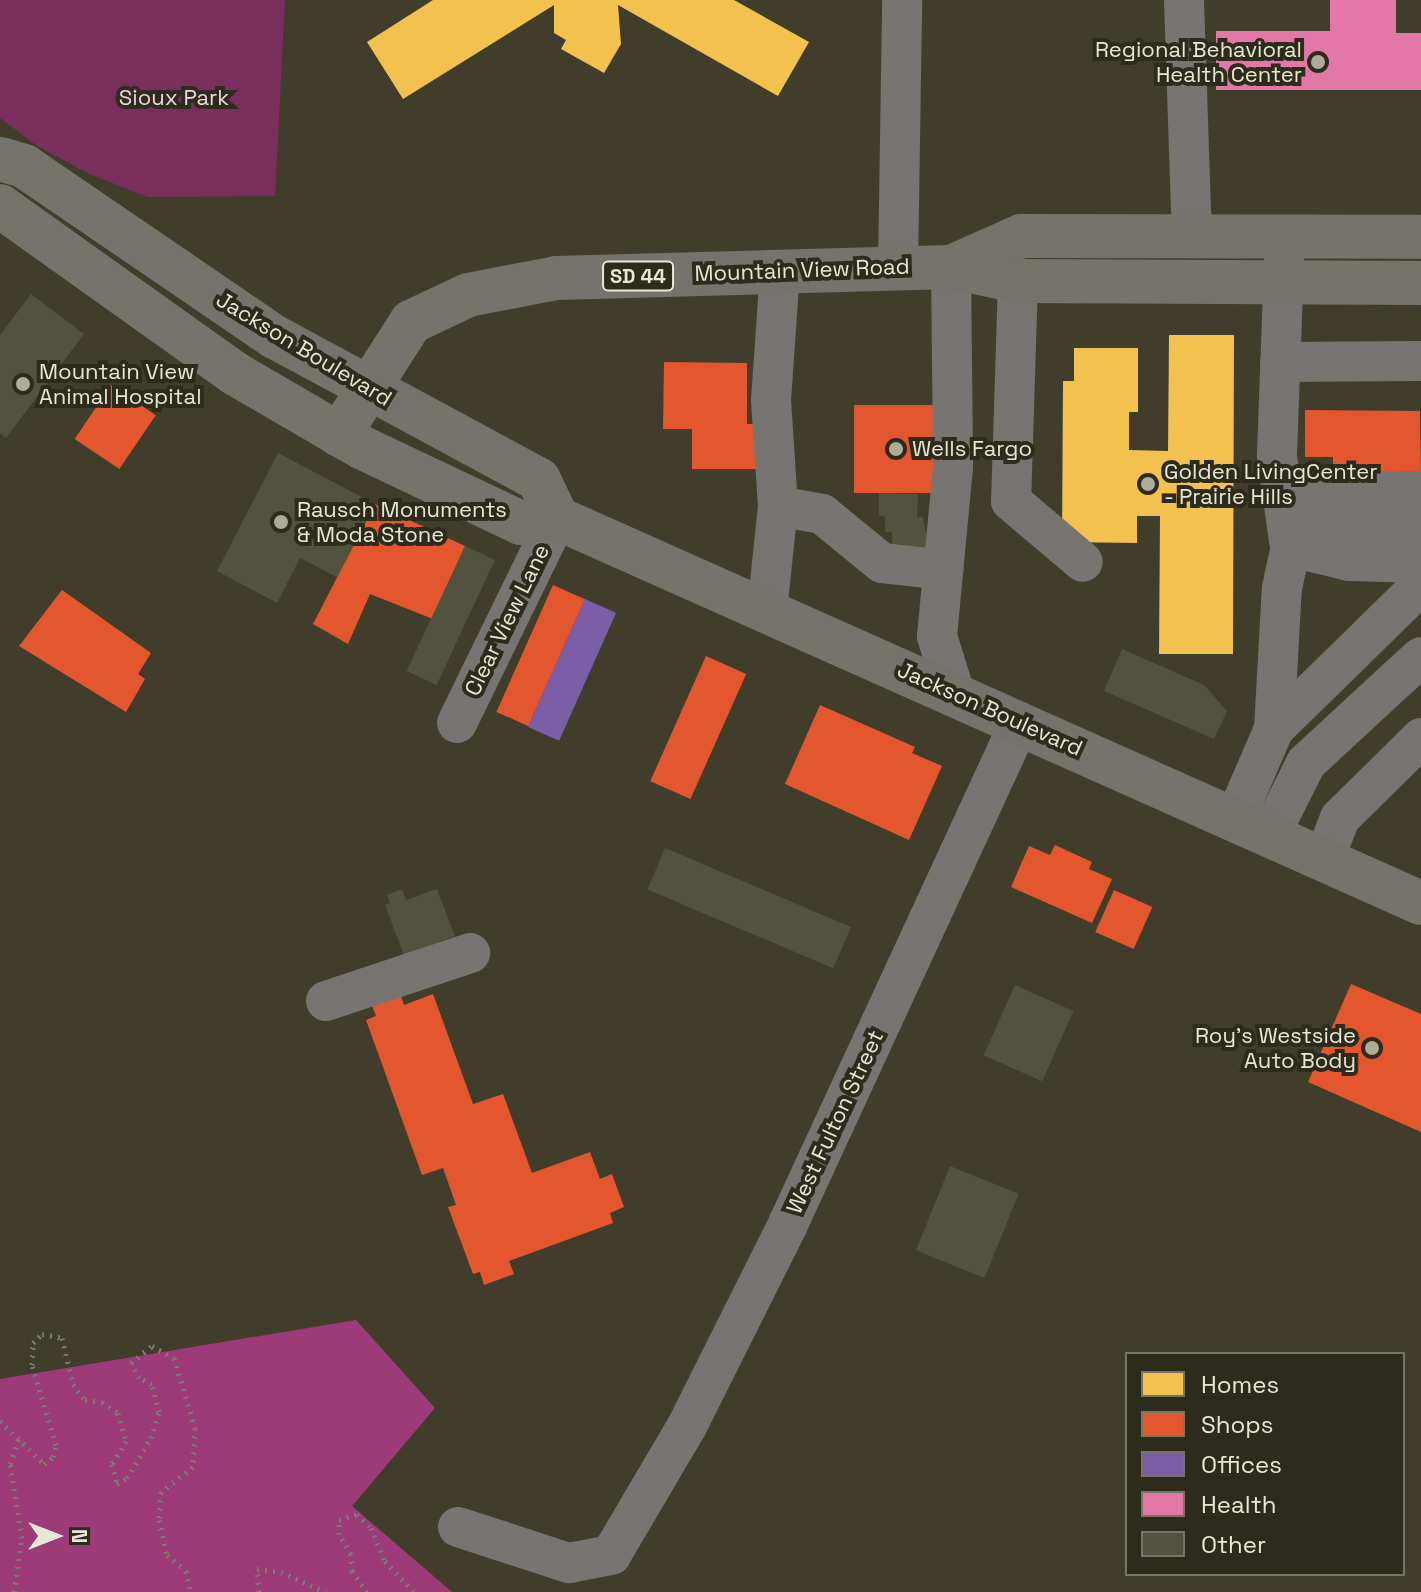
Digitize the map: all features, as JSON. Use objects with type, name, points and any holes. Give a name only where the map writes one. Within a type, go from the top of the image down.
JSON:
[{"type":"main road","name":"Jackson Boulevard","points":[[0,159],[24,166],[275,337],[539,480],[557,518]]},
{"type":"main road","name":"Jackson Boulevard","points":[[0,206],[234,373],[339,435],[521,523],[557,518],[954,691],[1421,903]]},
{"type":"main road","name":"Mountain View Road","points":[[951,267],[1021,236],[1421,237]]},
{"type":"main road","name":"Mountain View Road","points":[[339,435],[411,322],[468,295],[556,278],[951,267],[1018,281],[1421,283]]},
{"type":"street","points":[[898,267],[902,0]]},
{"type":"street","points":[[1184,0],[1192,236]]},
{"type":"street","points":[[1285,236],[1277,457],[1289,540],[1300,549],[1349,561],[1421,563]]},
{"type":"street","points":[[951,267],[953,467],[937,636],[954,691]]},
{"type":"street","points":[[767,611],[778,506],[771,400],[780,271]]},
{"type":"street","points":[[1018,281],[1011,501],[1083,562]]},
{"type":"street","points":[[1280,362],[1421,361]]},
{"type":"street","points":[[1252,827],[1274,729],[1276,639],[1289,540],[1300,504],[1311,495],[1421,491]]},
{"type":"street","points":[[1289,540],[1320,507],[1421,505]]},
{"type":"street","points":[[778,506],[822,514],[882,563],[944,570]]},
{"type":"street","points":[[1289,540],[1321,521],[1421,516]]},
{"type":"street","name":"Clear View Lane","points":[[457,723],[557,518]]},
{"type":"street","points":[[1289,540],[1329,530],[1421,527]]},
{"type":"street","points":[[1274,729],[1421,585]]},
{"type":"street","points":[[1252,827],[1306,763],[1421,657]]},
{"type":"street","name":"West Fulton Street","points":[[458,1527],[569,1563],[611,1555],[687,1426],[788,1224],[1020,722]]},
{"type":"street","points":[[1324,859],[1340,818],[1421,738]]},
{"type":"street","points":[[326,1001],[470,953]]},
{"type":"path","points":[[0,1421],[44,1464],[53,1457],[56,1445],[32,1365],[33,1343],[42,1334],[62,1338],[73,1384],[85,1400],[102,1402],[118,1413],[126,1441],[112,1464],[117,1484],[127,1478],[151,1438],[159,1412],[152,1384],[139,1378],[131,1363],[152,1346],[174,1358],[195,1428],[193,1467],[161,1492],[159,1520],[167,1555],[186,1571],[191,1592]]},
{"type":"path","points":[[14,1592],[22,1538],[10,1464],[19,1439]]},
{"type":"path","points":[[367,1592],[352,1571],[351,1554],[339,1534],[339,1520],[357,1514],[371,1528],[385,1561],[414,1592]]},
{"type":"path","points":[[259,1592],[257,1569],[281,1572],[326,1592]]},
{"type":"green space","name":"Sioux Park","points":[[0,0],[285,0],[275,196],[148,197],[87,173],[36,145],[0,118]]},
{"type":"shaded area","points":[[356,1320],[435,1408],[352,1506],[452,1592],[0,1592],[0,1379]]},
{"type":"building: Homes","points":[[433,0],[734,0],[809,42],[778,96],[618,5],[621,44],[604,73],[561,49],[566,40],[554,33],[554,5],[403,99],[367,42]]},
{"type":"building: Homes","name":"Golden LivingCenter - Prairie Hills","points":[[1169,335],[1234,335],[1233,654],[1159,654],[1160,516],[1137,516],[1137,543],[1062,542],[1063,381],[1074,381],[1074,348],[1138,348],[1138,412],[1129,412],[1129,450],[1168,451]]},
{"type":"building: Shops","points":[[664,362],[747,363],[747,424],[756,424],[756,469],[692,469],[692,429],[663,429]]},
{"type":"building: Shops","points":[[111,385],[156,415],[119,469],[75,439]]},
{"type":"building: Shops","name":"Wells Fargo","points":[[854,405],[938,405],[938,493],[854,493]]},
{"type":"building: Shops","points":[[1305,410],[1420,411],[1421,476],[1333,476],[1333,457],[1305,457]]},
{"type":"building: Shops","points":[[375,504],[465,546],[433,619],[370,594],[348,644],[313,624]]},
{"type":"building: Shops","points":[[553,585],[585,599],[528,726],[496,712]]},
{"type":"building: Shops","points":[[62,590],[151,653],[138,674],[145,679],[126,712],[19,646]]},
{"type":"building: Shops","points":[[706,656],[746,674],[690,799],[650,781]]},
{"type":"building: Shops","points":[[820,705],[915,747],[912,753],[942,766],[909,840],[785,784]]},
{"type":"building: Shops","points":[[1055,845],[1092,862],[1089,869],[1112,879],[1092,923],[1011,887],[1029,846],[1050,855]]},
{"type":"building: Shops","points":[[1114,890],[1152,907],[1134,949],[1095,932]]},
{"type":"building: Shops","name":"Roy's Westside Auto Body","points":[[1351,984],[1421,1014],[1421,1132],[1308,1082]]},
{"type":"building: Shops","points":[[400,993],[404,1005],[433,994],[473,1104],[503,1094],[532,1173],[590,1152],[600,1179],[612,1174],[624,1207],[610,1213],[613,1223],[509,1261],[514,1274],[484,1285],[480,1272],[473,1274],[448,1207],[456,1205],[443,1168],[422,1175],[366,1020],[376,1016],[371,1003]]},
{"type":"building: Offices","points":[[585,599],[616,613],[559,741],[528,727]]},
{"type":"building: Health","name":"Regional Behavioral Health Center","points":[[1330,0],[1396,0],[1396,33],[1421,33],[1421,90],[1216,90],[1216,31],[1330,31]]},
{"type":"building: Other","name":"Mountain View Animal Hospital","points":[[31,294],[84,334],[6,438],[0,433],[0,335]]},
{"type":"building: Other","name":"Rausch Monuments & Moda Stone","points":[[278,453],[375,504],[337,577],[300,558],[277,603],[217,571]]},
{"type":"building: Other","points":[[879,493],[918,494],[917,517],[923,517],[929,549],[892,548],[892,532],[885,532],[885,516],[879,516]]},
{"type":"building: Other","points":[[465,546],[495,560],[437,685],[407,671]]},
{"type":"building: Other","points":[[1122,649],[1204,685],[1227,711],[1214,739],[1104,691]]},
{"type":"building: Other","points":[[665,848],[851,927],[833,968],[647,889]]},
{"type":"building: Other","points":[[402,889],[406,900],[437,889],[455,936],[404,955],[385,905],[390,903],[387,895]]},
{"type":"building: Other","points":[[1015,985],[1073,1011],[1042,1081],[984,1055]]},
{"type":"building: Other","points":[[950,1166],[1019,1194],[985,1278],[916,1250]]},
{"type":"place","name":"Regional Behavioral Health Center","points":[[1318,62]]},
{"type":"place","name":"Mountain View Animal Hospital","points":[[23,384]]},
{"type":"place","name":"Wells Fargo","points":[[896,449]]},
{"type":"place","name":"Golden LivingCenter - Prairie Hills","points":[[1148,484]]},
{"type":"place","name":"Rausch Monuments & Moda Stone","points":[[281,522]]},
{"type":"place","name":"Roy's Westside Auto Body","points":[[1372,1048]]}]
